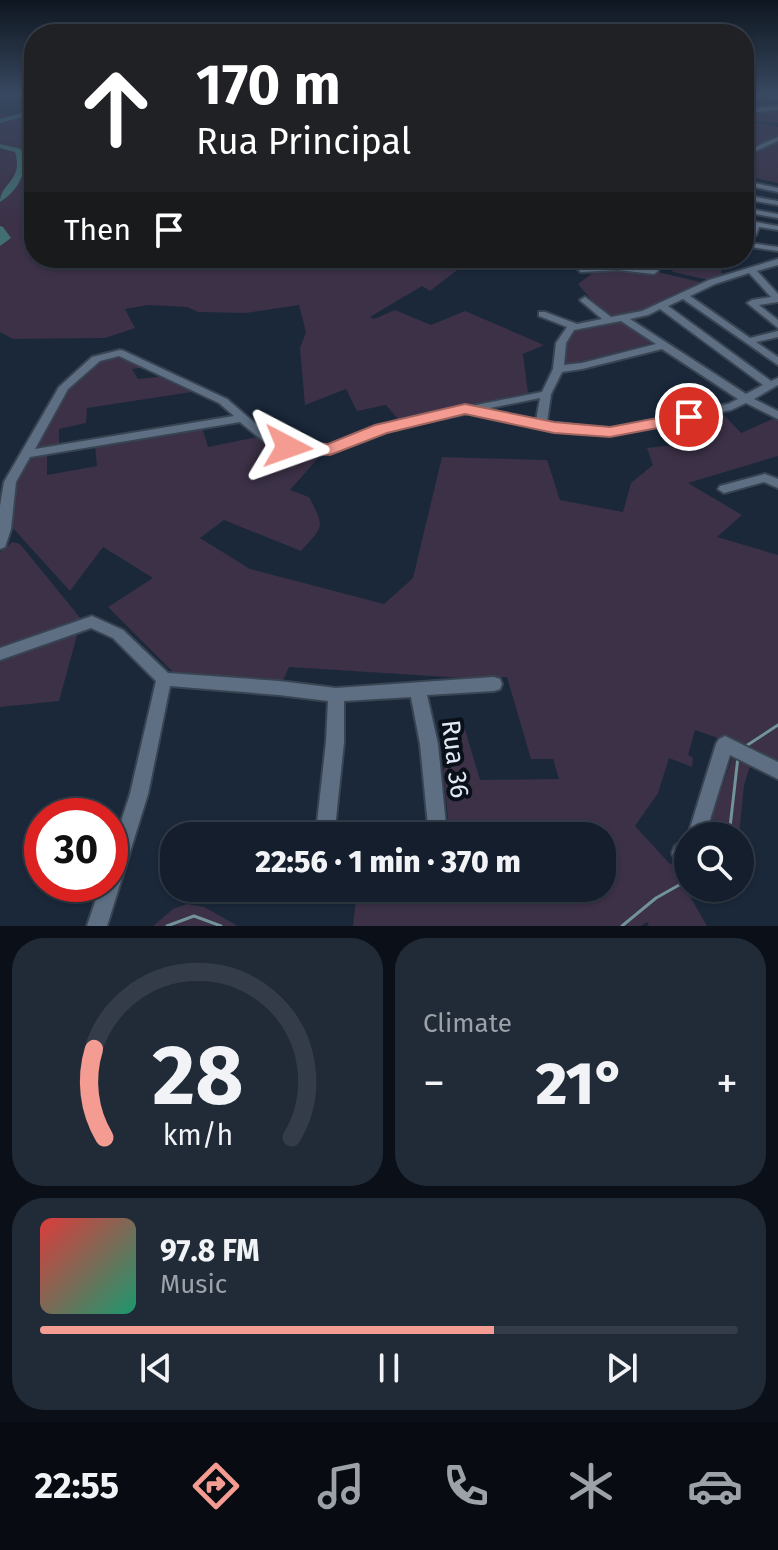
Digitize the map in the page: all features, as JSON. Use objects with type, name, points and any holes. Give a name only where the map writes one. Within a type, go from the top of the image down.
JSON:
[{"type":"street","points":[[754,150],[778,139]]},
{"type":"street","points":[[754,185],[778,190]]},
{"type":"street","points":[[754,199],[778,203]]},
{"type":"street","points":[[754,212],[778,216]]},
{"type":"street","points":[[754,230],[756,224],[778,228]]},
{"type":"street","points":[[754,245],[778,249]]},
{"type":"street","points":[[541,425],[546,394],[558,369],[561,343],[571,328],[663,307],[712,282],[778,262]]},
{"type":"street","points":[[752,271],[778,299],[752,303],[778,325]]},
{"type":"street","points":[[686,297],[778,362]]},
{"type":"street","points":[[585,300],[610,321]]},
{"type":"street","points":[[465,409],[541,425],[610,432],[703,413],[749,399],[774,383],[663,307]]},
{"type":"street","points":[[542,314],[576,327]]},
{"type":"street","points":[[623,318],[778,416]]},
{"type":"street","points":[[749,341],[778,334]]},
{"type":"street","points":[[558,369],[664,345]]},
{"type":"street","points":[[0,544],[7,529],[9,487],[25,454],[64,387],[96,359],[120,353],[209,393],[277,443],[321,451],[381,429],[546,394]]},
{"type":"street","points":[[25,454],[242,418]]},
{"type":"street","points":[[724,489],[765,478],[778,484]]},
{"type":"street","points":[[0,654],[92,622],[118,634],[164,679],[336,695],[494,684]]},
{"type":"street","points":[[97,926],[139,794],[164,679]]},
{"type":"street","name":"Rua 36","points":[[418,689],[429,744],[437,822]]},
{"type":"street","points":[[326,822],[335,742],[336,695]]},
{"type":"street","points":[[700,822],[725,744],[778,771]]},
{"type":"shaded area","points":[[0,137],[24,137],[24,268],[460,268],[430,291],[422,286],[370,317],[374,319],[395,310],[431,325],[465,311],[544,345],[523,354],[528,393],[398,419],[386,405],[357,411],[346,389],[305,405],[300,348],[306,332],[299,305],[246,313],[198,312],[187,307],[148,305],[125,309],[135,328],[105,338],[13,339],[0,332]]},
{"type":"shaded area","points":[[754,137],[774,137],[754,147]]},
{"type":"shaded area","points":[[778,143],[778,183],[754,178],[754,152]]},
{"type":"shaded area","points":[[671,268],[721,268],[722,275],[709,280],[673,272]]},
{"type":"shaded area","points":[[598,269],[658,272],[704,283],[645,311],[612,319],[578,284]]},
{"type":"shaded area","points":[[625,321],[655,342],[567,365],[566,351],[573,334],[591,326]]},
{"type":"shaded area","points":[[120,355],[145,367],[132,369],[138,379],[166,376],[192,392],[87,408],[86,423],[59,429],[59,445],[36,449],[67,391],[90,369]]},
{"type":"shaded area","points":[[723,414],[741,433],[775,418],[778,420],[778,456],[688,483],[742,515],[717,537],[778,555],[778,766],[738,745],[695,730],[688,755],[693,758],[692,767],[669,758],[658,793],[635,826],[670,864],[674,863],[674,902],[693,902],[707,926],[649,926],[647,922],[641,926],[353,926],[356,902],[616,902],[616,822],[448,822],[443,771],[464,726],[480,780],[559,779],[553,759],[531,759],[507,677],[463,678],[289,667],[282,683],[175,674],[108,607],[153,578],[103,547],[70,591],[11,526],[18,480],[30,457],[47,454],[47,475],[97,466],[95,446],[202,427],[208,447],[257,437],[279,450],[320,456],[290,490],[309,497],[320,521],[318,531],[301,551],[224,520],[200,538],[250,569],[384,604],[413,578],[442,457],[547,460],[560,500],[623,512],[631,483],[653,465],[647,448],[682,444],[663,425]]},
{"type":"shaded area","points":[[12,542],[20,544],[82,620],[0,651],[0,552]]},
{"type":"shaded area","points":[[78,632],[59,701],[0,707],[0,663],[3,659]]},
{"type":"shaded area","points":[[734,753],[751,763],[744,785],[740,822],[710,822]]},
{"type":"shaded area","points":[[187,904],[204,907],[238,926],[153,926],[173,909]]},
{"type":"waterway","points":[[0,146],[18,151],[21,158],[20,171],[14,183],[0,199]]},
{"type":"waterway","points":[[0,229],[6,238],[0,243]]},
{"type":"waterway","points":[[746,746],[778,725]]},
{"type":"waterway","points":[[731,822],[738,757]]},
{"type":"waterway","points":[[622,926],[656,898],[674,888]]},
{"type":"waterway","points":[[167,926],[194,916],[221,926]]},
{"type":"route","points":[[288,447],[330,450],[381,429],[465,409],[554,427],[610,432],[689,417]]}]
